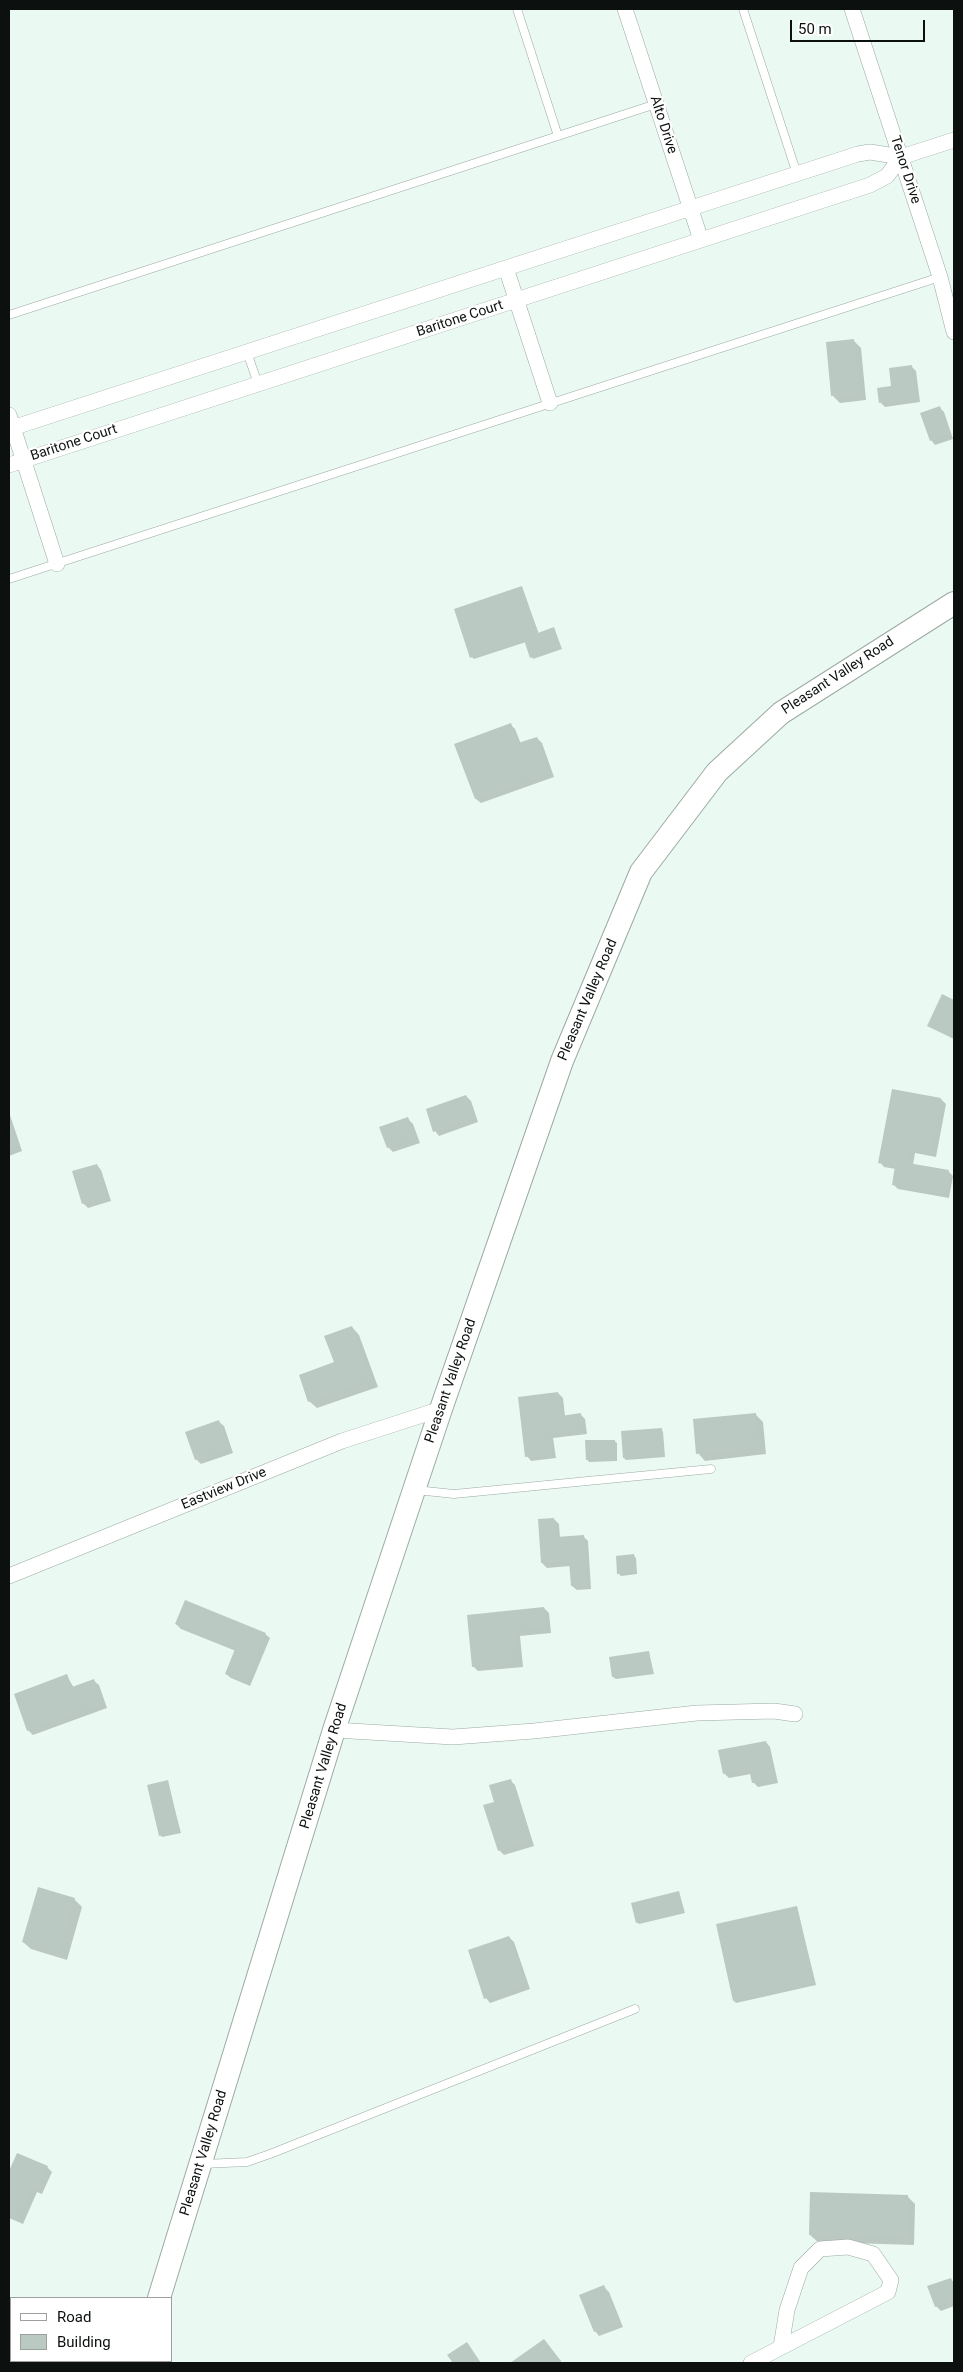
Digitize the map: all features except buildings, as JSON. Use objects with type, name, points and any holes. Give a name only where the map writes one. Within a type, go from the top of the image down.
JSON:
[{"type":"street","name":"Alto Drive","points":[[625,9],[701,240]]},
{"type":"street","name":"Tenor Drive","points":[[852,9],[940,277],[954,332]]},
{"type":"street","points":[[57,564],[16,462],[10,424],[247,352],[858,154],[870,152],[901,157],[954,140]]},
{"type":"street","name":"Baritone Court","points":[[16,462],[870,186],[887,176],[901,157]]},
{"type":"street","points":[[506,268],[550,403]]},
{"type":"street","name":"Pleasant Valley Road","points":[[159,2297],[334,1730],[441,1409],[562,1061],[641,872],[717,772],[781,713],[954,603]]},
{"type":"street","name":"Eastview Drive","points":[[9,1576],[342,1441],[441,1409]]},
{"type":"street","points":[[334,1730],[453,1737],[534,1731],[697,1713],[774,1711],[795,1714]]},
{"type":"street","points":[[751,2363],[888,2292],[892,2280],[873,2254],[848,2247],[820,2249],[801,2268],[787,2310],[781,2347]]},
{"type":"lane","points":[[517,9],[558,136]]},
{"type":"lane","points":[[743,9],[797,174]]},
{"type":"lane","points":[[9,315],[656,104]]},
{"type":"lane","points":[[9,580],[940,277]]},
{"type":"lane","points":[[247,352],[258,384]]},
{"type":"lane","points":[[414,1490],[454,1494],[711,1469]]},
{"type":"lane","points":[[200,2164],[248,2162],[634,2009]]}]
